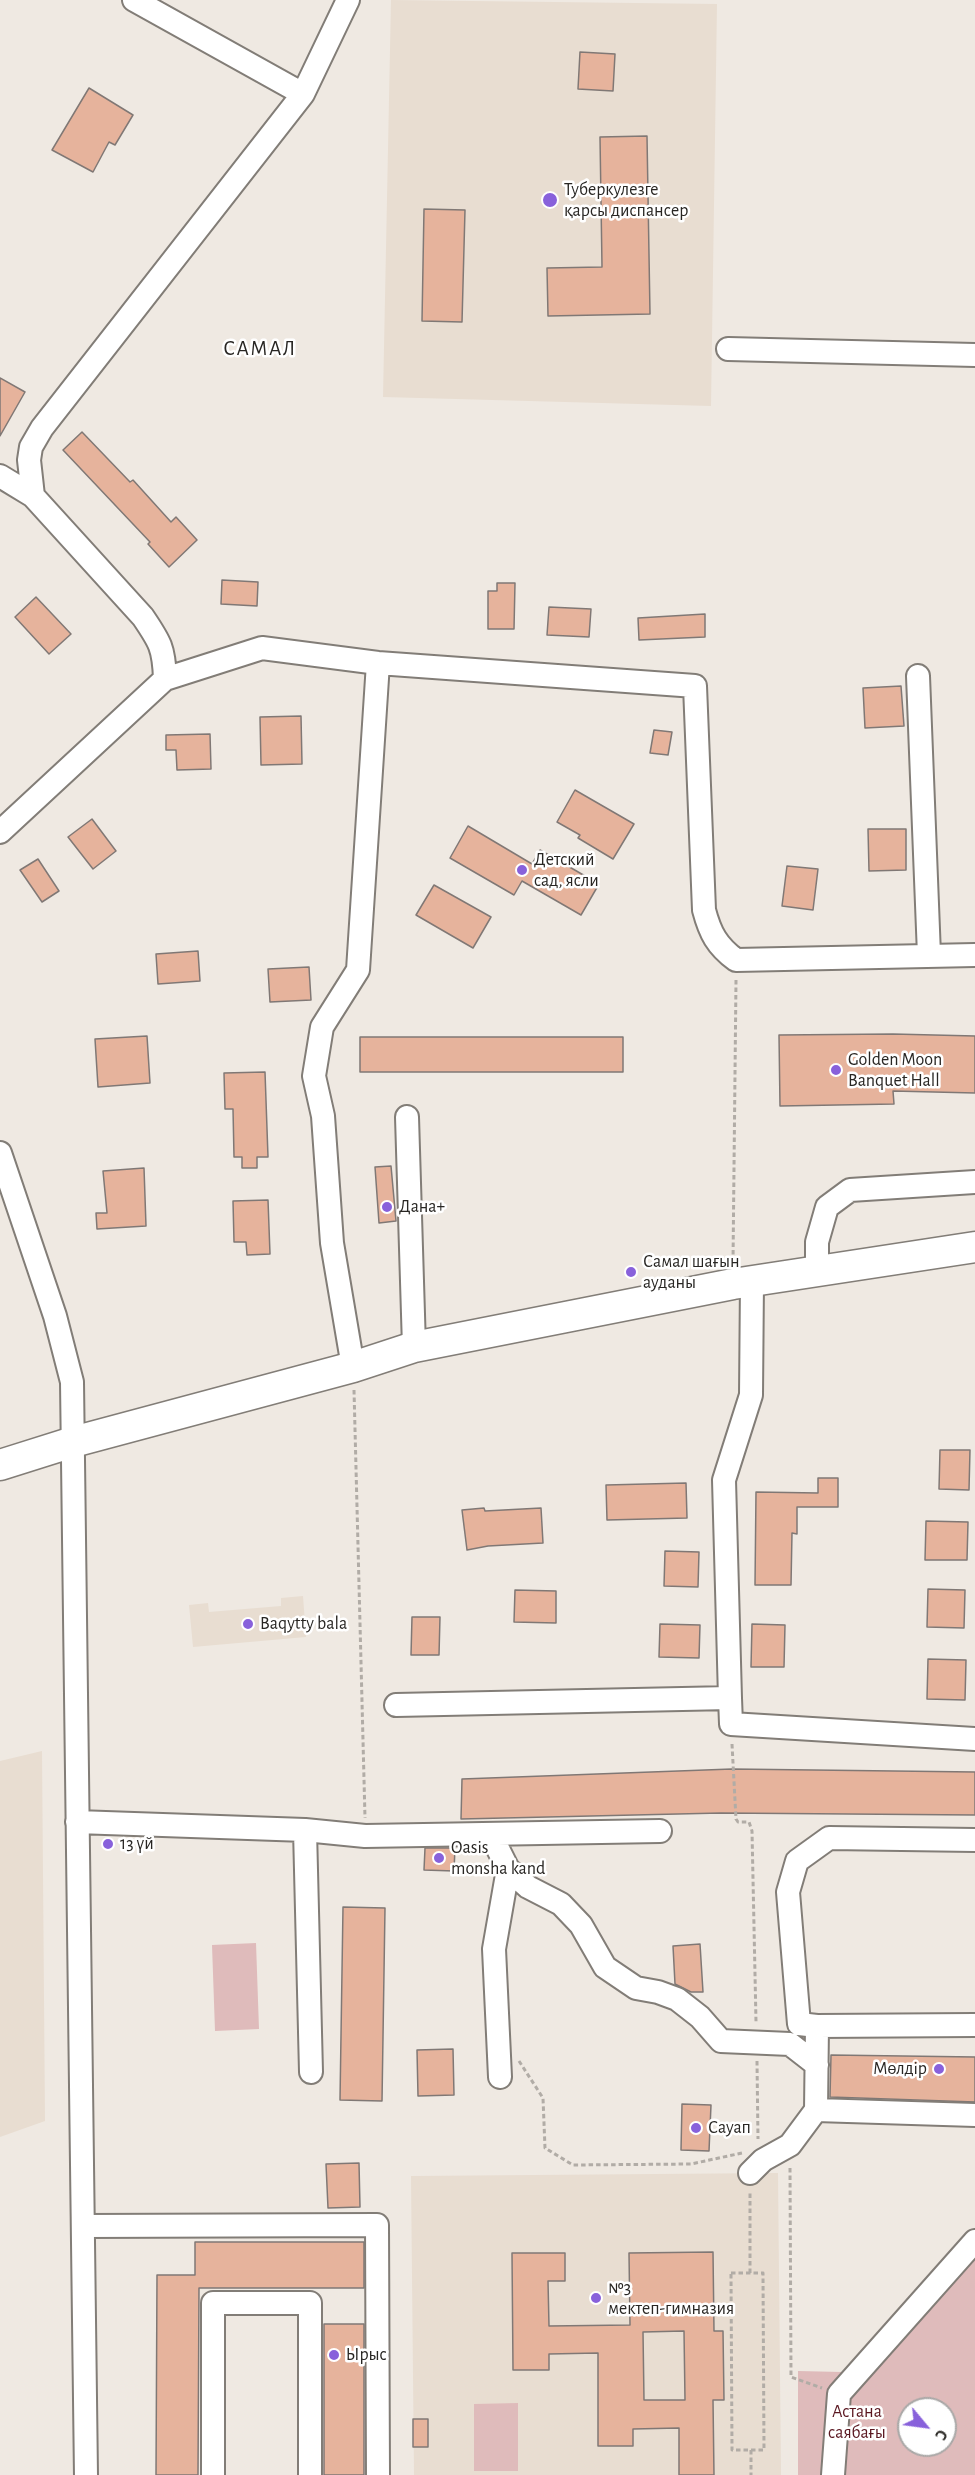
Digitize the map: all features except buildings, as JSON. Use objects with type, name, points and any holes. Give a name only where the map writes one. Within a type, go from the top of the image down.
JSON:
[{"type":"main road","points":[[0,1465],[74,1442],[353,1367],[414,1347],[742,1282],[975,1247]]},
{"type":"street","points":[[134,0],[303,94]]},
{"type":"street","points":[[33,496],[29,460],[32,447],[42,428],[303,94],[348,0]]},
{"type":"street","points":[[728,349],[975,355]]},
{"type":"street","points":[[0,476],[33,496],[143,617],[164,654],[165,679]]},
{"type":"street","points":[[0,832],[165,679],[262,648],[378,663],[695,686],[704,910],[710,933],[722,949],[736,960],[975,955]]},
{"type":"street","points":[[353,1367],[332,1243],[323,1116],[314,1076],[322,1028],[358,970],[378,663]]},
{"type":"street","points":[[918,676],[929,956]]},
{"type":"street","points":[[407,1117],[414,1347]]},
{"type":"street","points":[[0,1153],[65,1349],[72,1382],[86,2475]]},
{"type":"street","points":[[817,1271],[817,1242],[827,1207],[850,1190],[975,1182]]},
{"type":"street","points":[[742,1282],[751,1395],[724,1480],[731,1724],[975,1739]]},
{"type":"street","points":[[396,1705],[730,1698]]},
{"type":"street","points":[[77,1822],[305,1830],[365,1836],[660,1831]]},
{"type":"street","points":[[305,1830],[311,2072]]},
{"type":"street","points":[[491,1835],[508,1869],[528,1887],[561,1904],[581,1925],[605,1967],[636,1988],[658,1992],[677,1999],[700,2017],[721,2041],[790,2044],[817,2066]]},
{"type":"street","points":[[975,1840],[829,1838],[796,1861],[788,1892],[799,2024],[817,2026],[975,2025]]},
{"type":"street","points":[[500,2077],[494,1949],[508,1869]]},
{"type":"street","points":[[758,2161],[790,2145],[816,2110],[817,2026]]},
{"type":"street","points":[[816,2110],[975,2115]]},
{"type":"street","points":[[84,2226],[377,2225],[378,2475]]},
{"type":"street","points":[[833,2475],[839,2394],[975,2241]]},
{"type":"street","points":[[213,2475],[213,2303],[310,2303],[310,2475]]},
{"type":"path","points":[[736,960],[742,1282]]},
{"type":"path","points":[[353,1367],[365,1836]]},
{"type":"path","points":[[731,1724],[736,1819],[738,1822],[749,1822],[752,1831],[758,2161],[750,2273]]},
{"type":"path","points":[[518,2059],[543,2098],[545,2148],[573,2165],[758,2161]]},
{"type":"path","points":[[790,2145],[791,2377],[839,2394]]},
{"type":"path","points":[[731,2273],[762,2273],[764,2450],[751,2450],[732,2450],[731,2273]]},
{"type":"path","points":[[751,2450],[751,2475]]},
{"type":"shaded area","name":"Туберкулезге қарсы диспансер","points":[[391,0],[717,4],[711,406],[383,397]]},
{"type":"shaded area","name":"Baqytty bala","points":[[303,1596],[306,1637],[193,1647],[189,1605],[208,1603],[209,1612],[281,1606],[281,1598]]},
{"type":"shaded area","points":[[42,1751],[45,2121],[0,2137],[0,1761]]},
{"type":"shaded area","name":"№3 мектеп-гимназия","points":[[778,2173],[781,2475],[414,2475],[411,2176]]},
{"type":"green space","points":[[256,1943],[259,2029],[215,2031],[212,1945]]},
{"type":"green space","name":"Астана саябағы","points":[[975,2231],[975,2475],[798,2475],[798,2371],[842,2372]]},
{"type":"green space","points":[[518,2403],[518,2471],[474,2471],[474,2404]]},
{"type":"place","name":"Туберкулезге қарсы диспансер","points":[[550,200]]},
{"type":"place","name":"Детский сад, ясли","points":[[522,870]]},
{"type":"place","name":"Golden Moon Banquet Hall","points":[[836,1070]]},
{"type":"place","name":"Дана+","points":[[387,1207]]},
{"type":"place","name":"Самал шағын ауданы","points":[[631,1272]]},
{"type":"place","name":"Baqytty bala","points":[[248,1624]]},
{"type":"place","name":"13 үй","points":[[108,1844]]},
{"type":"place","name":"Oasis monsha kand","points":[[439,1858]]},
{"type":"place","name":"Мөлдір","points":[[939,2069]]},
{"type":"place","name":"Сауап","points":[[696,2128]]},
{"type":"place","name":"№3 мектеп-гимназия","points":[[596,2298]]},
{"type":"place","name":"Ырыс","points":[[334,2355]]},
{"type":"district","name":"САМАЛ","points":[[260,349]]}]
